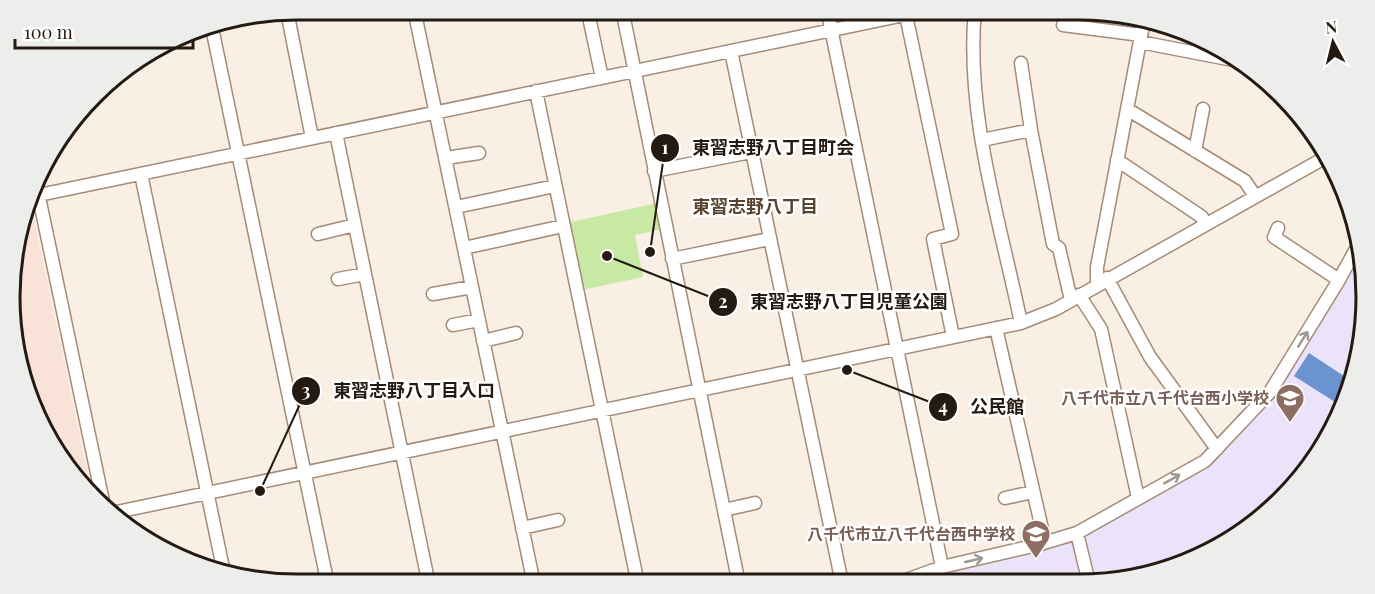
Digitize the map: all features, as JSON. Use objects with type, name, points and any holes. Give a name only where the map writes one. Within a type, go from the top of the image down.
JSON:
[{"type":"street","points":[[288,20],[312,138]]},
{"type":"street","points":[[416,20],[532,574]]},
{"type":"street","points":[[590,20],[602,78]]},
{"type":"street","points":[[624,20],[737,574]]},
{"type":"street","points":[[828,20],[942,567]]},
{"type":"street","points":[[42,188],[141,174],[883,20]]},
{"type":"street","points":[[907,20],[952,234],[933,239],[953,337]]},
{"type":"street","points":[[974,20],[972,40],[982,140],[1021,323]]},
{"type":"street","points":[[1063,25],[1140,38],[1215,56]]},
{"type":"street","points":[[1142,27],[1097,267],[1102,281],[1150,357],[1217,449]]},
{"type":"street","points":[[213,33],[326,574]]},
{"type":"street","points":[[731,51],[840,574]]},
{"type":"street","points":[[1021,63],[1031,130],[1053,244],[1059,248],[1075,298],[1101,329],[1138,498]]},
{"type":"street","points":[[536,92],[636,574]]},
{"type":"street","points":[[1127,109],[1245,181],[1255,196]]},
{"type":"street","points":[[1196,151],[1203,109]]},
{"type":"street","points":[[982,140],[1031,130]]},
{"type":"street","points":[[336,133],[427,574]]},
{"type":"street","points":[[654,171],[751,152]]},
{"type":"street","points":[[446,158],[478,153]]},
{"type":"street","points":[[1117,160],[1202,217],[1204,224]]},
{"type":"street","points":[[118,510],[1021,323],[1075,298],[1319,161]]},
{"type":"street","points":[[141,174],[222,564]]},
{"type":"street","points":[[456,207],[555,186]]},
{"type":"street","points":[[39,195],[102,494]]},
{"type":"street","points":[[318,234],[355,225]]},
{"type":"street","points":[[464,248],[564,226]]},
{"type":"street","points":[[1278,228],[1274,237],[1340,280]]},
{"type":"street","points":[[672,259],[769,239]]},
{"type":"street","points":[[923,574],[1077,532],[1205,461],[1270,392],[1340,280],[1352,256]]},
{"type":"street","points":[[338,279],[365,274]]},
{"type":"street","points":[[433,294],[472,287]]},
{"type":"street","points":[[453,326],[479,320]]},
{"type":"street","points":[[996,328],[1045,542]]},
{"type":"street","points":[[483,341],[516,333]]},
{"type":"street","points":[[1005,498],[1033,492]]},
{"type":"street","points":[[724,510],[755,503]]},
{"type":"street","points":[[522,528],[558,520]]},
{"type":"street","points":[[1077,532],[1087,574]]},
{"type":"shaded area","points":[[33,213],[89,481],[66,451],[48,420],[34,386],[25,351],[20,315],[20,279],[25,243]]},
{"type":"shaded area","name":"八千代市立八千代台西小学校","points":[[1353,262],[1355,315],[1350,351],[1341,386],[1318,436],[1287,480],[1247,517],[1201,546],[1150,565],[1092,574],[1084,537],[1086,533],[1221,452]]},
{"type":"shaded area","name":"八千代市立八千代台西中学校","points":[[1074,540],[1082,574],[937,574]]},
{"type":"green space","points":[[657,203],[663,229],[635,235],[643,277],[582,290],[567,223]]},
{"type":"water","points":[[1309,353],[1344,376],[1335,402],[1294,376]]},
{"type":"place","name":"東習志野八丁目町会","points":[[650,252]]},
{"type":"place","name":"東習志野八丁目児童公園","points":[[607,256]]},
{"type":"place","name":"公民館","points":[[847,370]]},
{"type":"place","name":"八千代市立八千代台西小学校","points":[[1290,424]]},
{"type":"place","name":"東習志野八丁目入口","points":[[260,491]]},
{"type":"place","name":"八千代市立八千代台西中学校","points":[[1036,560]]},
{"type":"district","name":"東習志野八丁目","points":[[755,207]]}]
